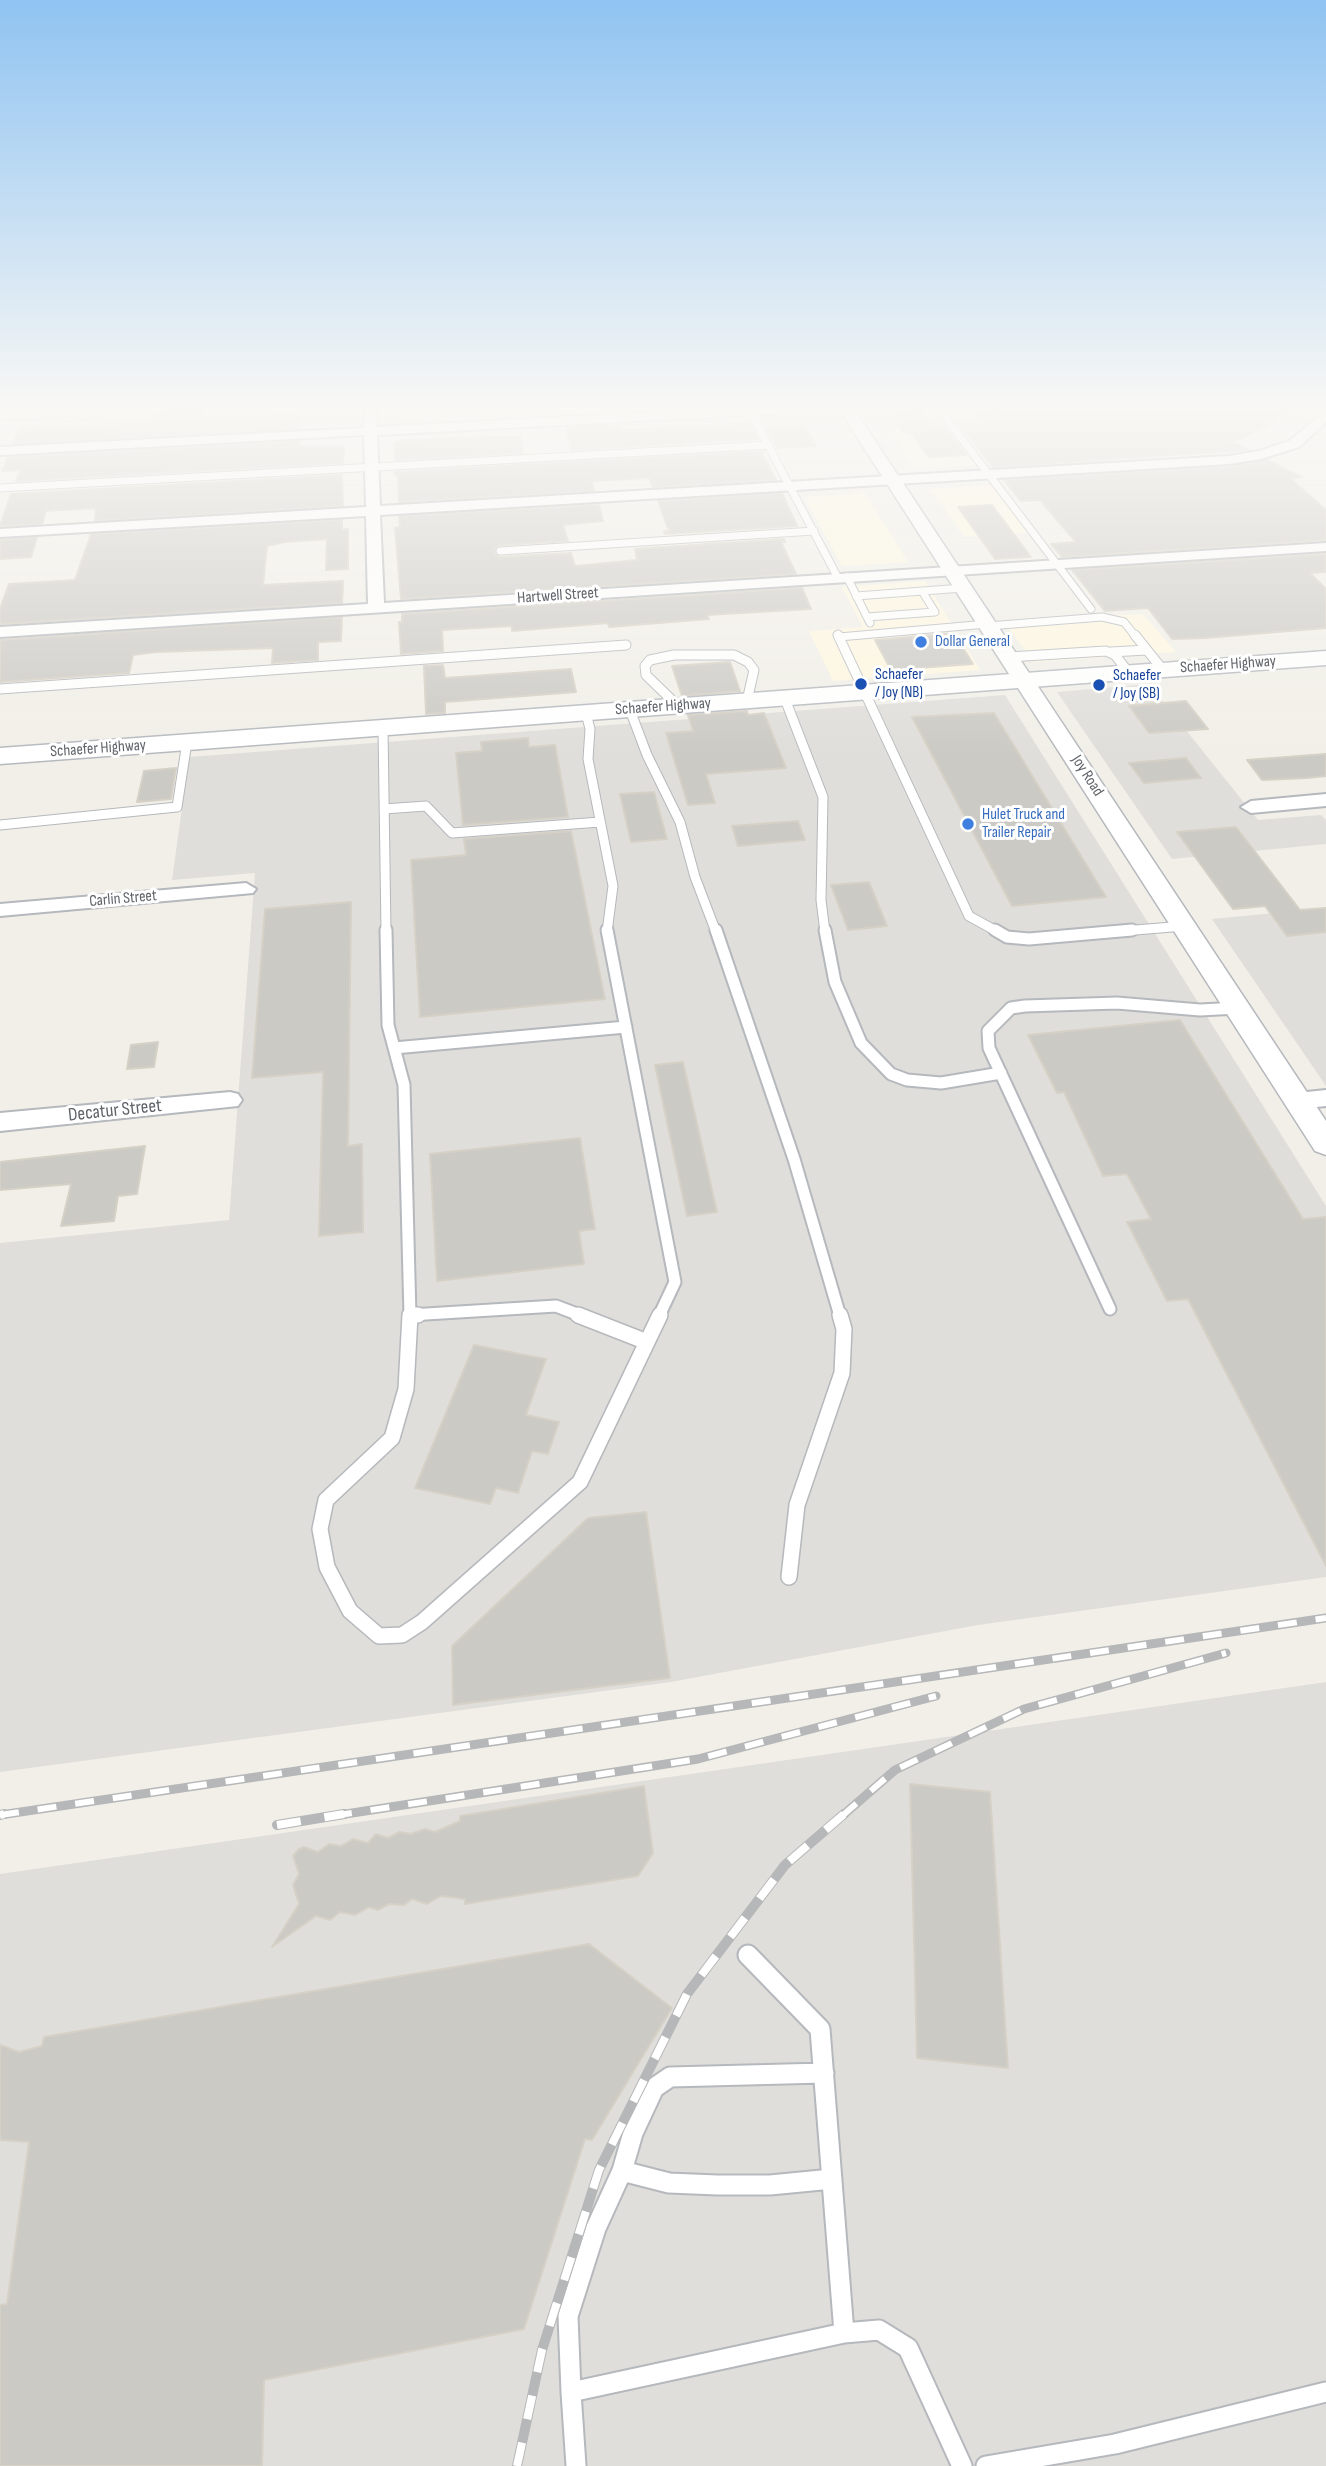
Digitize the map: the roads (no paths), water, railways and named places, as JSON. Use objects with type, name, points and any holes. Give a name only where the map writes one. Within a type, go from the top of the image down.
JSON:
[{"type":"main road","name":"Schaefer Highway","points":[[0,756],[1326,658]]},
{"type":"street","points":[[0,533],[151,524]]},
{"type":"street","points":[[373,524],[376,608]]},
{"type":"street","name":"Joy Road","points":[[921,524],[1238,1008],[1312,1099],[1326,1144]]},
{"type":"street","name":"Hartwell Street","points":[[0,632],[1326,547]]},
{"type":"street","points":[[1251,807],[1326,800]]},
{"type":"street","name":"Carlin Street","points":[[0,910],[247,889]]},
{"type":"street","name":"Decatur Street","points":[[0,1122],[230,1100]]},
{"type":"lane","points":[[810,524],[856,596],[875,632]]},
{"type":"lane","points":[[1027,524],[1091,609]]},
{"type":"lane","points":[[500,551],[814,531]]},
{"type":"lane","points":[[856,596],[963,588]]},
{"type":"lane","points":[[867,617],[934,612],[922,591]]},
{"type":"lane","points":[[1163,670],[1124,622],[1102,617],[838,635],[969,916],[1007,937],[1029,939],[1184,926]]},
{"type":"lane","points":[[0,690],[626,645]]},
{"type":"lane","points":[[1009,657],[1099,650],[1147,650]]},
{"type":"lane","points":[[1111,652],[1129,673]]},
{"type":"lane","points":[[678,706],[646,675],[645,666],[650,660],[674,655],[734,655],[748,662],[754,670],[747,701]]},
{"type":"lane","points":[[785,699],[824,797],[821,900],[826,938],[835,982],[861,1043],[891,1074],[907,1080],[941,1083],[1001,1073]]},
{"type":"lane","points":[[630,710],[643,745],[680,822],[695,877],[738,988],[794,1159],[844,1329],[842,1373],[797,1505],[789,1577]]},
{"type":"lane","points":[[383,728],[388,1025],[404,1085],[410,1315],[406,1389],[392,1438],[326,1500],[320,1529],[327,1567],[350,1611],[379,1636],[402,1635],[422,1622],[580,1482],[675,1282],[607,930],[613,886],[588,759],[590,729],[586,713]]},
{"type":"lane","points":[[0,825],[170,810],[177,807],[187,743]]},
{"type":"lane","points":[[384,809],[426,806],[452,833],[600,821]]},
{"type":"lane","points":[[1110,1309],[989,1048],[988,1031],[1011,1008],[1117,1003],[1200,1010],[1238,1008]]},
{"type":"lane","points":[[394,1048],[626,1027]]},
{"type":"lane","points":[[410,1315],[556,1306],[647,1342]]},
{"type":"lane","points":[[748,1955],[820,2029],[844,2333]]},
{"type":"lane","points":[[576,2466],[568,2316],[596,2228],[622,2171],[633,2133],[654,2088],[670,2077],[824,2073]]},
{"type":"lane","points":[[622,2171],[669,2183],[717,2185],[770,2185],[832,2179]]},
{"type":"lane","points":[[571,2392],[844,2333],[879,2330],[908,2348],[962,2466]]},
{"type":"lane","points":[[986,2466],[1115,2444],[1326,2392]]},
{"type":"railway","points":[[4,1814],[0,1815],[1326,1618]]},
{"type":"railway","points":[[842,1816],[895,1770],[1024,1709],[1226,1653]]},
{"type":"railway","points":[[333,1816],[698,1759],[936,1696]]},
{"type":"railway","points":[[277,1825],[344,1814]]},
{"type":"railway","points":[[517,2466],[542,2350],[599,2170],[687,1994],[785,1865],[844,1814]]},
{"type":"place","name":"Dollar General","points":[[921,642]]},
{"type":"place","name":"Schaefer / Joy (NB)","points":[[861,684]]},
{"type":"place","name":"Schaefer / Joy (SB)","points":[[1099,685]]},
{"type":"place","name":"Hulet Truck and Trailer Repair","points":[[968,824]]}]
